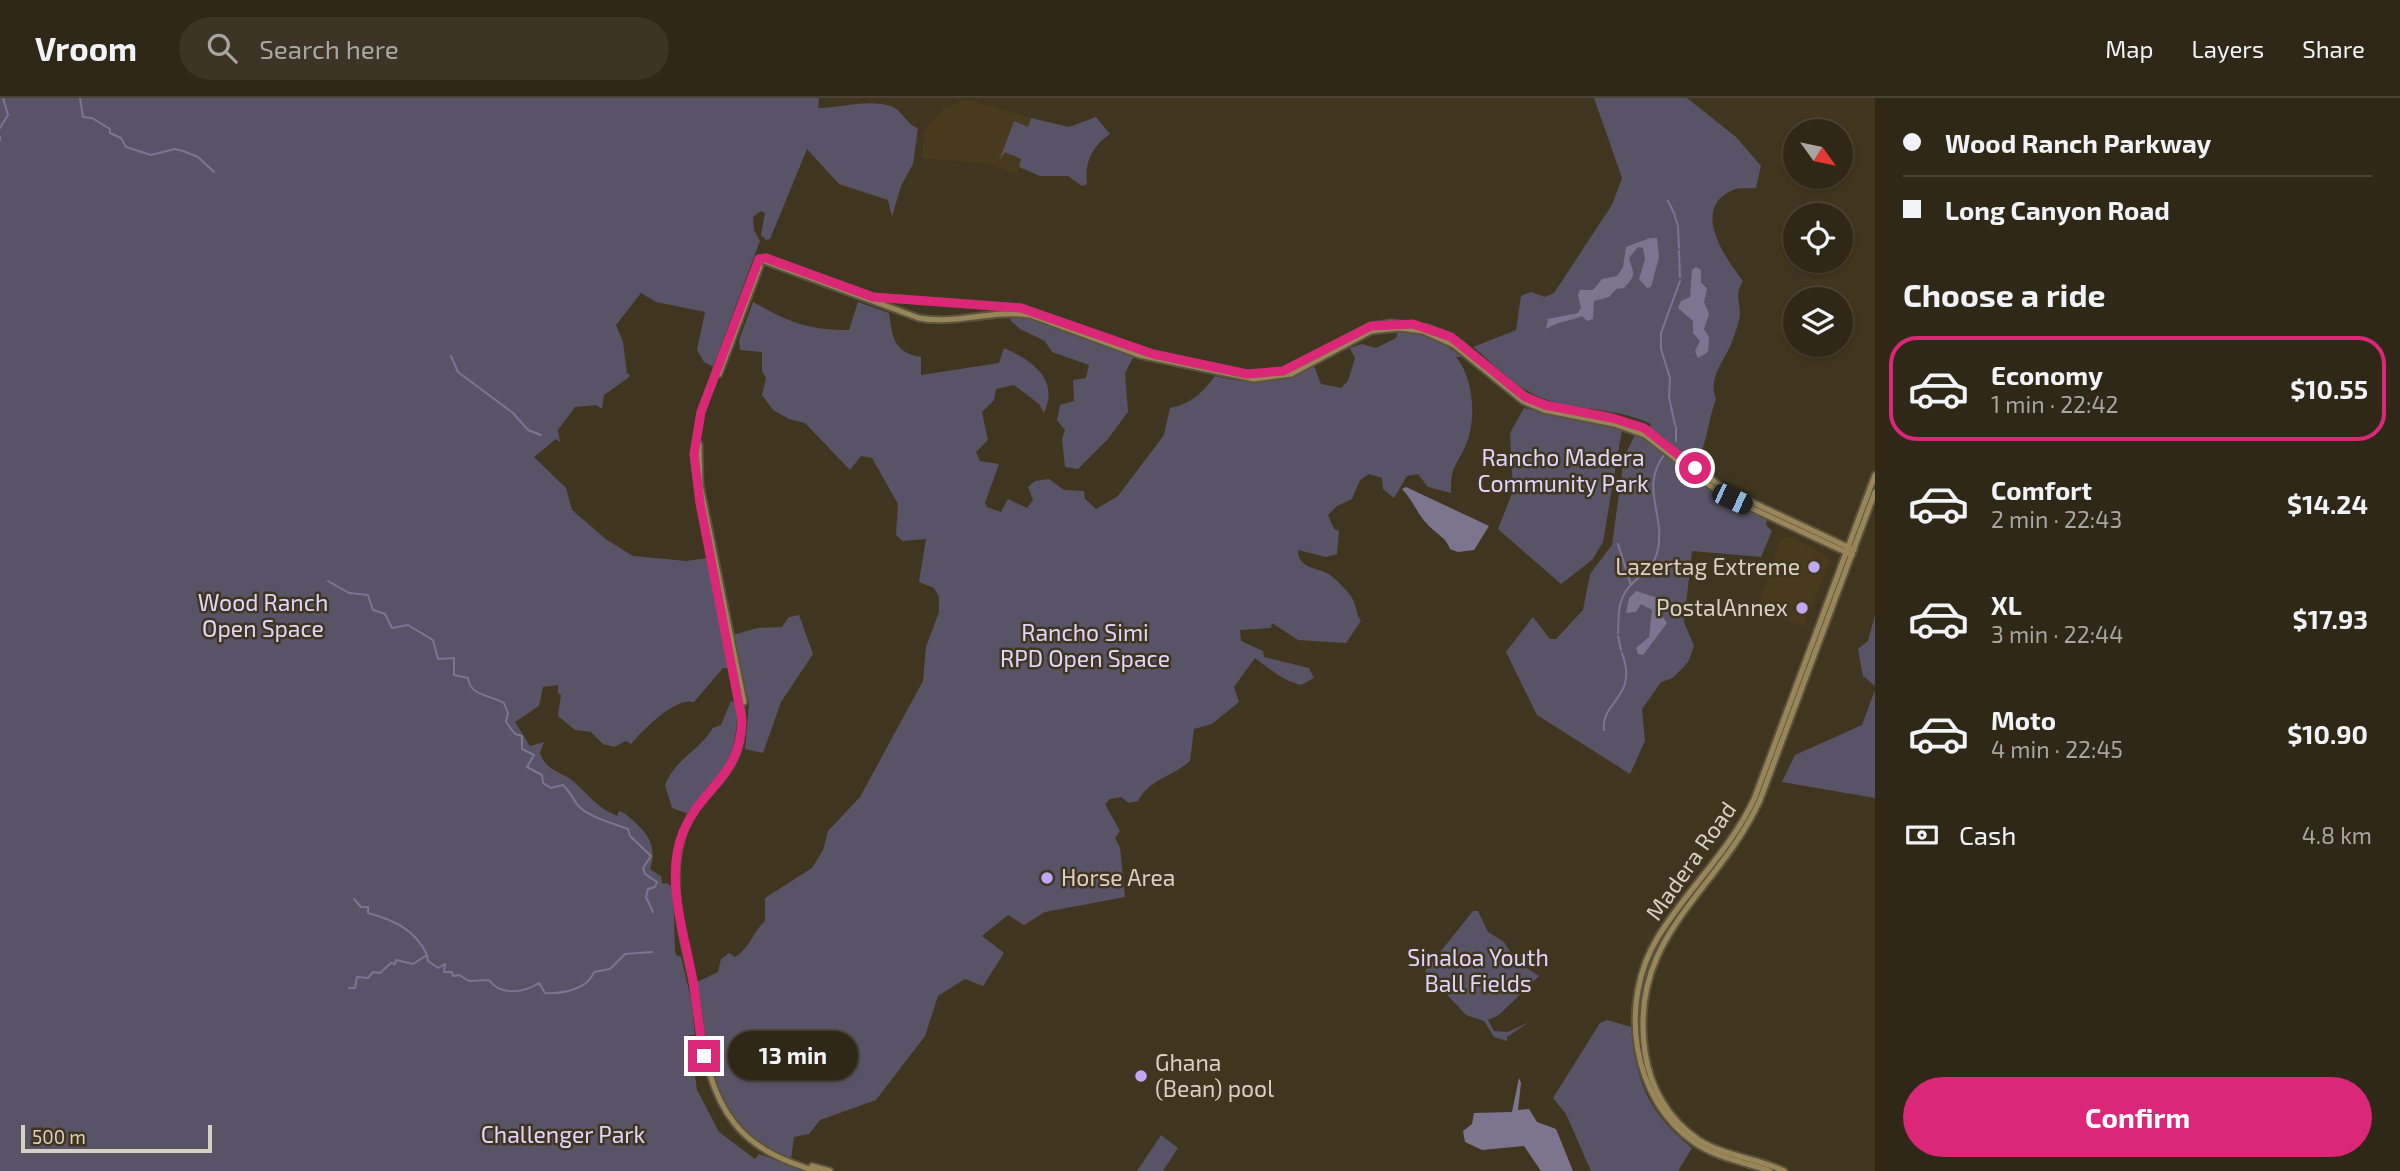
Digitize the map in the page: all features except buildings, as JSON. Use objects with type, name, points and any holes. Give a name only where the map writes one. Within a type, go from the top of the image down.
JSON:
[{"type":"main road","points":[[759,259],[766,258],[873,297],[1030,310],[1153,354],[1247,374],[1283,371],[1371,326],[1391,323],[1421,326],[1451,337],[1525,397],[1545,405],[1612,418],[1644,428],[1724,489],[1850,551]]},
{"type":"main road","points":[[759,259],[919,318],[946,320],[1011,313],[1030,316],[1139,355],[1247,379],[1291,374],[1356,337],[1377,329],[1423,331],[1454,345],[1522,401],[1548,412],[1614,424],[1645,435],[1721,494],[1850,551]]},
{"type":"main road","points":[[759,259],[701,412],[694,454],[700,503],[741,706],[741,737],[726,776],[688,822],[679,854],[680,928],[710,1074],[723,1105],[743,1133],[771,1154],[816,1171]]},
{"type":"main road","name":"Madera Road","points":[[1784,1171],[1717,1149],[1698,1139],[1675,1119],[1654,1087],[1647,1066],[1642,1028],[1643,1001],[1652,963],[1662,941],[1737,843],[1753,814],[1850,551],[1875,475]]},
{"type":"main road","name":"Madera Road","points":[[1770,1171],[1707,1150],[1685,1135],[1663,1113],[1649,1090],[1642,1067],[1636,1027],[1637,1000],[1646,963],[1659,935],[1727,848],[1748,812],[1875,492]]},
{"type":"main road","points":[[796,1164],[830,1171]]},
{"type":"shaded area","points":[[966,99],[1031,118],[1017,175],[992,164],[922,158],[924,131],[941,111]]},
{"type":"shaded area","points":[[1657,238],[1659,257],[1651,287],[1647,288],[1639,279],[1645,259],[1643,248],[1638,247],[1629,258],[1633,273],[1631,279],[1624,288],[1616,289],[1609,297],[1594,301],[1593,319],[1587,321],[1582,316],[1546,329],[1548,319],[1578,313],[1581,308],[1578,295],[1580,290],[1593,290],[1602,279],[1617,276],[1623,267],[1626,247]]},
{"type":"shaded area","points":[[1696,267],[1701,270],[1701,282],[1707,289],[1704,302],[1709,314],[1704,329],[1709,337],[1708,352],[1698,358],[1695,351],[1700,341],[1693,333],[1693,321],[1678,308],[1681,301],[1690,297],[1692,270]]},
{"type":"shaded area","points":[[1406,487],[1489,526],[1474,550],[1458,552],[1450,549],[1421,516],[1402,489]]},
{"type":"shaded area","points":[[1786,537],[1794,537],[1827,557],[1829,563],[1803,626],[1757,609],[1780,541]]},
{"type":"shaded area","points":[[1636,591],[1658,598],[1660,613],[1667,623],[1643,655],[1638,654],[1636,648],[1649,637],[1652,610],[1641,604],[1636,612],[1626,613],[1629,598]]},
{"type":"shaded area","points":[[1519,1078],[1521,1083],[1518,1110],[1529,1109],[1537,1122],[1556,1129],[1573,1171],[1541,1171],[1524,1146],[1482,1150],[1465,1142],[1463,1131],[1472,1124],[1474,1113],[1512,1112]]},
{"type":"green space","name":"Wood Ranch Open Space","points":[[0,98],[819,98],[818,108],[865,103],[884,104],[893,107],[918,128],[913,164],[901,186],[892,217],[888,200],[839,184],[807,149],[770,239],[766,240],[761,235],[765,213],[761,211],[753,217],[754,230],[760,241],[713,367],[704,362],[697,350],[705,312],[656,302],[641,293],[616,325],[623,342],[627,374],[630,374],[628,378],[604,395],[602,409],[596,405],[575,407],[558,430],[560,442],[556,439],[534,457],[566,488],[572,510],[607,540],[633,556],[686,561],[708,558],[730,668],[723,668],[694,702],[678,704],[669,709],[631,744],[626,741],[614,747],[603,744],[591,732],[575,730],[558,716],[561,695],[558,693],[558,685],[543,687],[539,706],[515,722],[530,746],[544,742],[540,753],[546,764],[573,781],[603,808],[617,816],[619,811],[624,813],[638,825],[651,844],[653,852],[650,869],[661,876],[662,884],[673,887],[675,950],[676,955],[681,957],[691,999],[695,1035],[689,1035],[697,1090],[719,1132],[755,1159],[759,1154],[806,1171],[0,1171]]},
{"type":"green space","points":[[1594,98],[1687,98],[1736,137],[1761,166],[1756,188],[1733,190],[1720,198],[1714,209],[1715,234],[1728,260],[1743,281],[1738,293],[1740,315],[1714,383],[1716,399],[1703,447],[1688,473],[1716,495],[1767,519],[1766,525],[1772,531],[1761,557],[1692,551],[1684,622],[1694,646],[1688,662],[1673,678],[1661,682],[1642,709],[1645,741],[1630,774],[1537,715],[1506,652],[1533,617],[1550,639],[1556,639],[1583,610],[1590,574],[1612,545],[1624,457],[1635,435],[1645,438],[1651,424],[1624,415],[1539,397],[1513,381],[1473,347],[1516,330],[1521,296],[1531,292],[1545,297],[1554,293],[1612,205],[1622,178]]},
{"type":"green space","points":[[1096,117],[1110,134],[1098,144],[1088,162],[1087,184],[1082,186],[1068,176],[1040,176],[1019,167],[1021,159],[1005,152],[999,161],[1014,121],[1028,127],[1031,118],[1069,127]]},
{"type":"green space","name":"Rancho Simi RPD Open Space","points":[[753,302],[799,324],[834,330],[849,330],[858,302],[889,313],[893,336],[899,347],[921,357],[921,375],[999,363],[1004,348],[1033,365],[1040,372],[1048,390],[1044,413],[1039,404],[1014,385],[996,389],[994,400],[982,412],[988,440],[976,452],[980,461],[999,464],[985,503],[987,507],[1001,512],[1008,499],[1027,508],[1033,500],[1028,487],[1035,481],[1049,479],[1064,490],[1084,491],[1085,499],[1096,509],[1118,496],[1164,435],[1170,408],[1196,397],[1215,376],[1266,382],[1289,377],[1314,366],[1321,384],[1341,388],[1348,381],[1355,358],[1350,348],[1362,344],[1376,348],[1396,338],[1398,331],[1432,339],[1462,357],[1456,357],[1467,376],[1472,400],[1469,437],[1453,473],[1451,493],[1428,487],[1418,474],[1407,476],[1394,498],[1383,489],[1382,478],[1369,474],[1360,480],[1352,499],[1337,506],[1328,515],[1334,529],[1339,531],[1337,554],[1326,557],[1298,550],[1305,565],[1330,575],[1353,600],[1361,621],[1346,643],[1298,640],[1272,623],[1271,628],[1240,630],[1241,641],[1263,651],[1264,657],[1309,668],[1314,678],[1301,685],[1288,681],[1255,658],[1234,687],[1239,702],[1212,724],[1194,729],[1190,761],[1148,788],[1138,801],[1129,803],[1121,797],[1110,799],[1105,804],[1120,831],[1115,838],[1120,848],[1125,897],[1045,912],[1024,925],[1008,915],[982,936],[1004,953],[983,986],[965,979],[938,996],[925,1036],[876,1100],[820,1120],[809,1134],[794,1137],[791,1159],[764,1146],[744,1129],[729,1109],[718,1087],[711,1062],[697,982],[718,972],[721,959],[729,953],[735,957],[744,950],[765,921],[765,898],[812,868],[823,850],[828,831],[860,797],[923,681],[926,647],[939,612],[939,597],[934,588],[919,582],[926,539],[903,541],[896,535],[898,504],[872,458],[861,456],[850,470],[805,423],[789,419],[773,410],[762,395],[766,378],[762,371],[762,352],[740,350],[739,340]]},
{"type":"green space","points":[[1010,316],[1030,318],[1134,356],[1125,373],[1128,412],[1107,440],[1078,469],[1065,467],[1062,439],[1065,430],[1057,420],[1060,405],[1074,401],[1073,380],[1086,378],[1089,365],[1052,352],[1045,341],[1020,329],[1011,321]]},
{"type":"green space","name":"Rancho Madera Community Park","points":[[1524,408],[1622,430],[1603,542],[1592,560],[1561,584],[1498,529],[1513,491],[1510,433]]},
{"type":"green space","points":[[799,615],[813,654],[781,702],[763,753],[745,749],[749,703],[733,635],[757,628],[782,627],[789,617]]},
{"type":"green space","points":[[1875,615],[1875,686],[1863,676],[1858,649],[1868,641]]},
{"type":"green space","points":[[1875,690],[1875,798],[1782,782],[1795,755],[1862,725]]},
{"type":"green space","points":[[731,701],[737,703],[737,722],[735,738],[726,764],[689,814],[672,808],[665,785],[681,761],[713,728],[721,725]]},
{"type":"green space","name":"Sinaloa Youth Ball Fields","points":[[1473,911],[1478,911],[1488,932],[1504,942],[1516,961],[1539,976],[1499,1015],[1488,1020],[1494,1031],[1508,1032],[1529,1022],[1507,1037],[1507,1041],[1494,1037],[1484,1021],[1466,1015],[1425,971]]},
{"type":"green space","points":[[1607,1020],[1631,1027],[1637,1065],[1647,1095],[1665,1122],[1692,1148],[1678,1171],[1591,1171],[1566,1114],[1553,1098],[1600,1023]]},
{"type":"green space","points":[[1161,1135],[1178,1148],[1163,1171],[1137,1171]]},
{"type":"waterway","points":[[0,128],[8,115],[3,98]]},
{"type":"waterway","points":[[80,98],[83,117],[92,118],[110,129],[110,133],[121,138],[126,147],[151,155],[175,149],[183,151],[198,157],[214,172]]},
{"type":"waterway","points":[[1668,201],[1675,215]]},
{"type":"waterway","points":[[1675,217],[1678,225]]},
{"type":"waterway","points":[[1678,227],[1679,248]]},
{"type":"waterway","points":[[1679,251],[1680,277]]},
{"type":"waterway","points":[[1675,425],[1669,397],[1670,378],[1661,349],[1661,333],[1680,281]]},
{"type":"waterway","points":[[451,356],[458,372],[513,413],[528,430],[541,435]]},
{"type":"waterway","points":[[1676,427],[1676,441]]},
{"type":"waterway","points":[[1618,633],[1623,596],[1652,564],[1658,549],[1659,524],[1653,490],[1657,467],[1664,455]]},
{"type":"waterway","points":[[1618,544],[1631,585]]},
{"type":"waterway","points":[[328,581],[349,593],[368,595],[373,610],[385,614],[392,628],[408,625],[433,640],[438,659],[454,658],[454,675],[468,678],[477,692],[504,703],[508,713],[506,722],[515,734],[522,736],[522,749],[534,755],[527,767],[542,775],[543,783],[551,788],[563,785],[580,808],[628,829],[630,836],[651,856],[643,868],[645,874],[657,882],[655,887],[648,889],[646,897],[653,912]]},
{"type":"waterway","points":[[1618,636],[1621,650]]},
{"type":"waterway","points":[[1604,730],[1604,720],[1626,680],[1622,653]]},
{"type":"waterway","points":[[354,899],[361,907],[368,907],[368,913],[385,918],[409,931],[427,955]]},
{"type":"waterway","points":[[349,988],[355,988],[357,977],[368,978],[373,972],[380,973],[391,963],[395,964],[396,960],[413,964],[427,955],[428,961],[438,968],[445,964],[444,972],[452,972],[453,976],[459,975],[469,981],[489,980],[499,989],[506,991],[519,991],[539,983],[545,993],[559,993],[581,986],[594,972],[610,969],[625,954],[652,952]]},
{"type":"place","name":"Lazertag Extreme","points":[[1814,567]]},
{"type":"place","name":"PostalAnnex","points":[[1802,608]]},
{"type":"place","name":"Horse Area","points":[[1047,878]]},
{"type":"place","name":"Ghana (Bean) pool","points":[[1141,1076]]},
{"type":"route","points":[[704,1056],[693,980],[680,928],[677,886],[679,848],[692,815],[726,776],[736,756],[742,720],[695,477],[694,454],[701,412],[759,259],[766,258],[873,297],[1030,310],[1153,354],[1247,374],[1283,371],[1356,331],[1371,326],[1413,324],[1451,337],[1525,397],[1545,405],[1612,418],[1644,428],[1695,468]]},
{"type":"park label","name":"Challenger Park","points":[[563,1135]]}]
